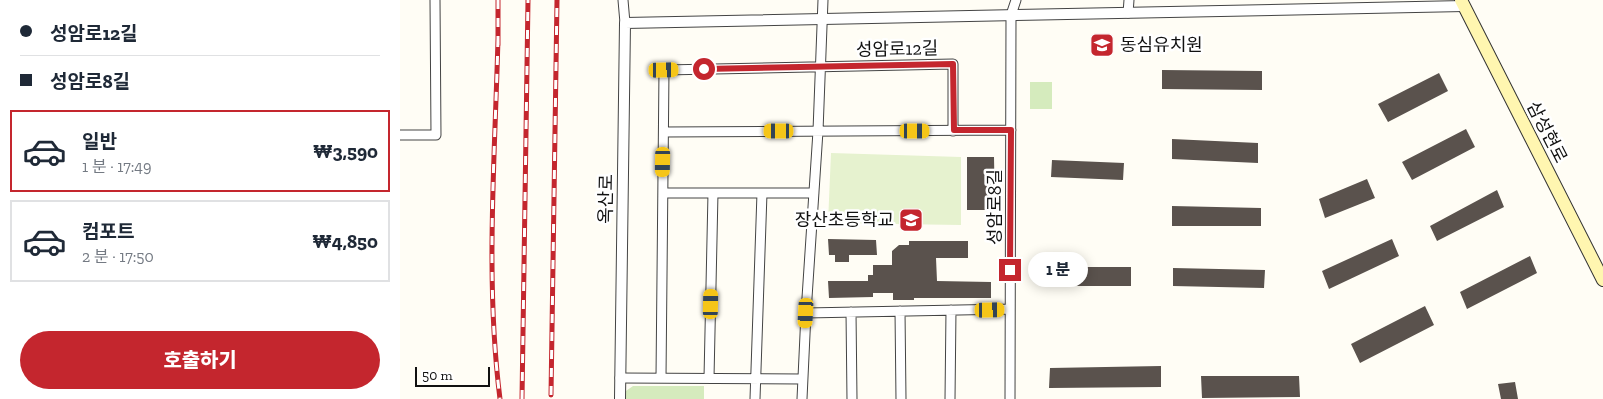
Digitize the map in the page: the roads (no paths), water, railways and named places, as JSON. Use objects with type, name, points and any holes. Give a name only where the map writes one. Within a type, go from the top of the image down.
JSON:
[{"type":"main road","name":"삼성현로","points":[[1462,3],[1603,280]]},
{"type":"street","points":[[400,135],[436,135],[435,0]]},
{"type":"street","name":"옥산로","points":[[620,399],[625,23],[623,0]]},
{"type":"street","points":[[819,0],[823,15]]},
{"type":"street","points":[[802,399],[818,131],[823,0]]},
{"type":"street","name":"성암로8길","points":[[1010,399],[1011,15],[1016,0]]},
{"type":"street","points":[[1128,13],[1129,0]]},
{"type":"street","points":[[625,23],[823,15],[1128,13],[1462,3]]},
{"type":"street","name":"성암로12길","points":[[664,132],[664,70],[953,64],[954,130]]},
{"type":"street","points":[[660,378],[664,132],[1011,130]]},
{"type":"street","points":[[663,193],[814,193]]},
{"type":"street","points":[[709,378],[713,193]]},
{"type":"street","points":[[755,399],[762,193]]},
{"type":"street","points":[[806,313],[1010,309]]},
{"type":"street","points":[[950,399],[951,310]]},
{"type":"street","points":[[851,312],[852,399]]},
{"type":"street","points":[[900,312],[901,399]]},
{"type":"street","points":[[620,378],[802,379]]},
{"type":"railway","points":[[498,0],[498,45]]},
{"type":"railway","points":[[522,399],[528,0]]},
{"type":"railway","points":[[551,395],[557,0]]},
{"type":"railway","points":[[498,38],[492,264],[495,354],[500,399]]},
{"type":"place","name":"동심유치원","points":[[1102,45]]},
{"type":"place","name":"장산초등학교","points":[[911,220]]}]
